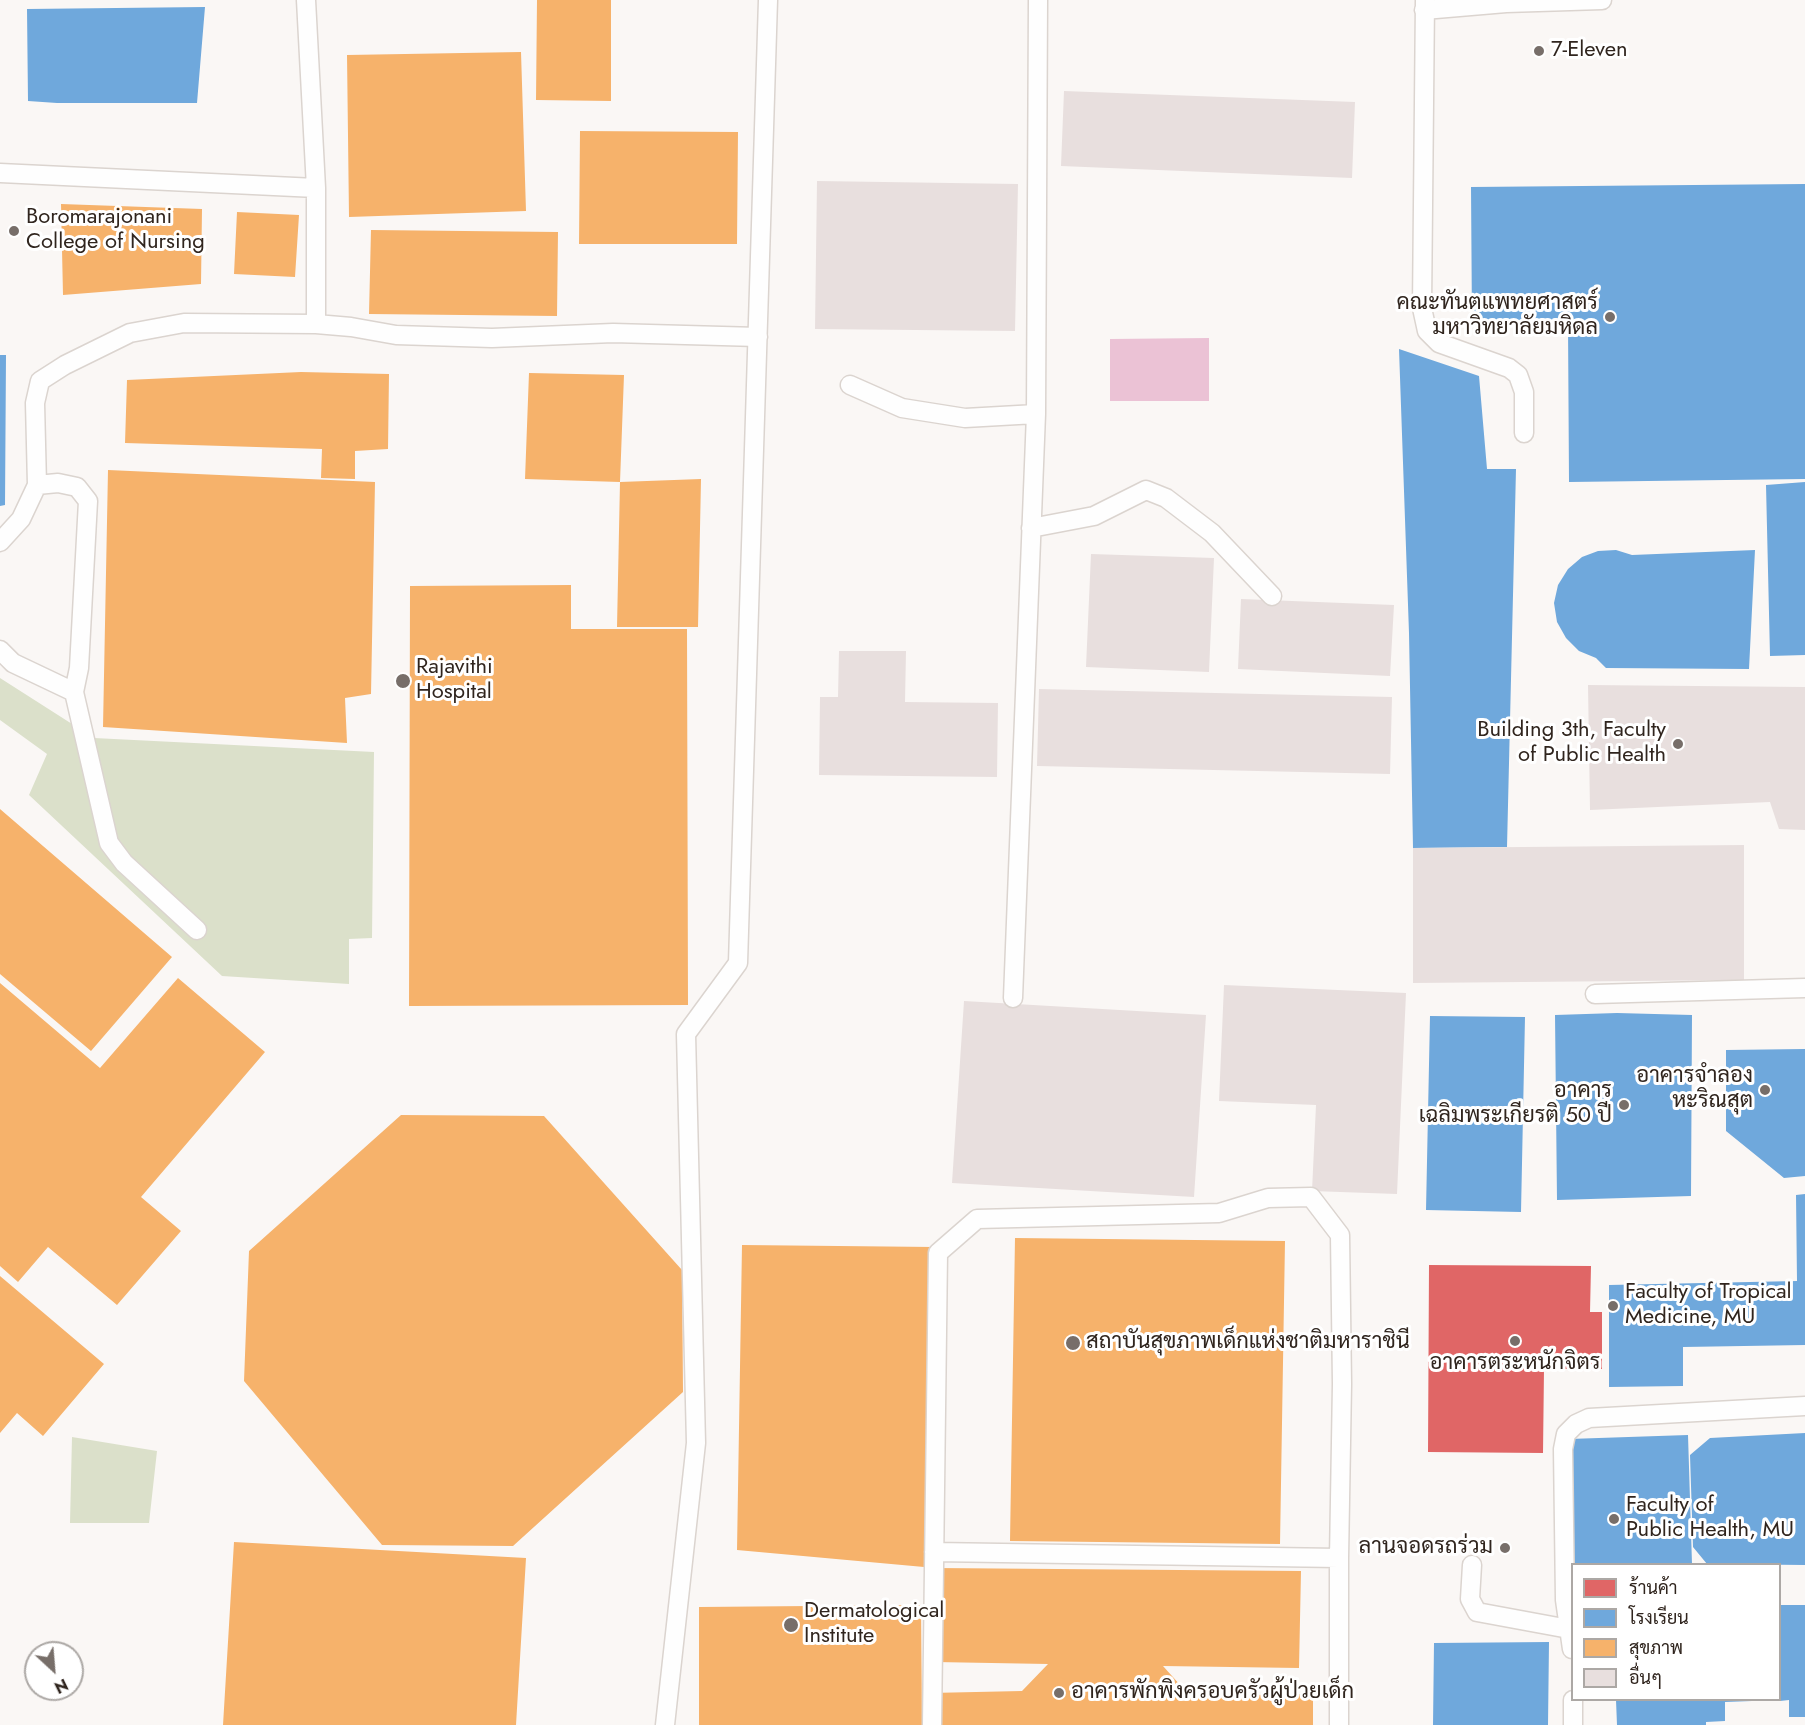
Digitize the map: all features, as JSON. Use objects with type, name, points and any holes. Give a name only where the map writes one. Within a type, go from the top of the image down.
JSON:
[{"type":"lane","points":[[306,0],[316,188],[316,324]]},
{"type":"lane","points":[[665,1725],[696,1443],[686,1034],[738,963],[768,0]]},
{"type":"lane","points":[[1012,998],[1036,414],[1038,0]]},
{"type":"lane","points":[[1524,433],[1524,392],[1518,375],[1509,368],[1439,344],[1427,331],[1422,308],[1425,5],[1602,0]]},
{"type":"lane","points":[[0,173],[316,188]]},
{"type":"lane","points":[[0,542],[21,519],[37,485],[35,403],[40,381],[65,365],[130,333],[184,323],[316,324],[396,335],[492,338],[613,333],[758,337]]},
{"type":"lane","points":[[850,385],[902,408],[966,418],[1036,414]]},
{"type":"lane","points":[[37,485],[58,483],[77,487],[88,501],[79,668],[74,692],[109,843],[124,863],[197,930]]},
{"type":"lane","points":[[1031,528],[1094,516],[1146,490],[1166,498],[1212,532],[1272,596]]},
{"type":"lane","points":[[0,650],[13,663],[74,692]]},
{"type":"lane","points":[[1596,994],[1805,988]]},
{"type":"lane","points":[[932,1725],[938,1253],[976,1219],[1219,1213],[1268,1198],[1311,1197],[1340,1235],[1342,1384],[1339,1725]]},
{"type":"lane","points":[[1571,1642],[1565,1600],[1563,1449],[1566,1434],[1576,1424],[1589,1418],[1805,1406]]},
{"type":"lane","points":[[934,1552],[1339,1558]]},
{"type":"lane","points":[[1472,1565],[1470,1599],[1477,1612],[1569,1629]]},
{"type":"lane","points":[[1573,1701],[1573,1725]]},
{"type":"green space","points":[[0,678],[94,738],[374,752],[372,938],[349,939],[349,984],[222,976],[29,795],[47,754],[0,720]]},
{"type":"green space","points":[[72,1437],[157,1451],[149,1523],[70,1523]]},
{"type":"shaded area","points":[[1209,338],[1209,401],[1110,401],[1110,339]]},
{"type":"building: ร้านค้า","name":"อาคารตระหนักจิตร","points":[[1429,1265],[1591,1266],[1590,1312],[1602,1312],[1602,1369],[1544,1369],[1543,1453],[1428,1452]]},
{"type":"building: โรงเรียน","points":[[205,7],[197,103],[28,101],[27,9]]},
{"type":"building: โรงเรียน","points":[[1805,184],[1805,479],[1569,482],[1568,324],[1472,325],[1471,187]]},
{"type":"building: โรงเรียน","points":[[1399,349],[1479,376],[1487,469],[1516,469],[1507,847],[1413,848],[1409,633]]},
{"type":"building: โรงเรียน","points":[[0,355],[6,355],[5,505],[0,506]]},
{"type":"building: โรงเรียน","points":[[1805,482],[1805,655],[1770,656],[1766,485]]},
{"type":"building: โรงเรียน","points":[[1616,550],[1632,555],[1755,550],[1749,669],[1606,668],[1596,658],[1579,651],[1566,638],[1557,622],[1554,603],[1558,585],[1568,569],[1582,557],[1598,551]]},
{"type":"building: โรงเรียน","name":"อาคาร เฉลิมพระเกียรติ 50 ปี","points":[[1617,1013],[1692,1015],[1691,1196],[1557,1200],[1555,1015]]},
{"type":"building: โรงเรียน","points":[[1430,1016],[1525,1017],[1521,1212],[1426,1210]]},
{"type":"building: โรงเรียน","name":"อาคารจำลอง หะริณสุต","points":[[1805,1049],[1805,1176],[1784,1178],[1726,1131],[1726,1050]]},
{"type":"building: โรงเรียน","points":[[1805,1194],[1805,1345],[1683,1347],[1683,1386],[1609,1387],[1609,1285],[1797,1281],[1796,1195]]},
{"type":"building: โรงเรียน","points":[[1805,1433],[1805,1565],[1706,1563],[1693,1547],[1690,1455],[1710,1438]]},
{"type":"building: โรงเรียน","points":[[1688,1435],[1692,1563],[1573,1563],[1569,1439]]},
{"type":"building: โรงเรียน","points":[[1781,1605],[1805,1605],[1805,1717],[1789,1717],[1789,1700],[1781,1701]]},
{"type":"building: โรงเรียน","points":[[1549,1642],[1548,1725],[1433,1725],[1434,1643]]},
{"type":"building: โรงเรียน","points":[[1616,1701],[1752,1701],[1725,1702],[1725,1721],[1706,1722],[1706,1725],[1617,1725]]},
{"type":"building: สุขภาพ","points":[[537,0],[611,0],[611,101],[536,100]]},
{"type":"building: สุขภาพ","points":[[521,52],[526,211],[349,217],[347,55]]},
{"type":"building: สุขภาพ","points":[[580,131],[738,132],[737,244],[579,244]]},
{"type":"building: สุขภาพ","points":[[61,204],[202,209],[201,284],[63,295]]},
{"type":"building: สุขภาพ","points":[[237,212],[299,215],[295,277],[234,274]]},
{"type":"building: สุขภาพ","points":[[371,230],[558,232],[557,316],[369,314]]},
{"type":"building: สุขภาพ","points":[[301,372],[389,374],[388,449],[355,451],[355,479],[321,478],[322,449],[125,443],[127,380]]},
{"type":"building: สุขภาพ","points":[[529,373],[624,375],[620,482],[525,479]]},
{"type":"building: สุขภาพ","points":[[108,470],[375,482],[371,694],[345,698],[347,743],[103,727]]},
{"type":"building: สุขภาพ","points":[[701,479],[698,627],[617,627],[620,482]]},
{"type":"building: สุขภาพ","points":[[571,585],[571,629],[687,629],[688,1005],[409,1006],[410,586]]},
{"type":"building: สุขภาพ","points":[[0,809],[172,957],[91,1051],[0,974]]},
{"type":"building: สุขภาพ","points":[[178,978],[265,1052],[141,1197],[181,1231],[117,1305],[48,1247],[18,1282],[0,1266],[0,983],[100,1068]]},
{"type":"building: สุขภาพ","points":[[401,1115],[544,1116],[682,1270],[683,1392],[513,1546],[382,1545],[244,1381],[249,1251]]},
{"type":"building: สุขภาพ","points":[[1015,1238],[1285,1241],[1280,1544],[1010,1541]]},
{"type":"building: สุขภาพ","points":[[742,1245],[934,1247],[935,1568],[737,1550]]},
{"type":"building: สุขภาพ","points":[[0,1276],[104,1364],[43,1436],[17,1413],[0,1433]]},
{"type":"building: สุขภาพ","points":[[234,1542],[526,1558],[516,1725],[223,1725]]},
{"type":"building: สุขภาพ","points":[[935,1568],[1301,1571],[1299,1668],[1163,1666],[1190,1696],[1313,1694],[1313,1725],[931,1725],[930,1693],[1022,1691],[1048,1664],[935,1662]]},
{"type":"building: สุขภาพ","name":"Dermatological Institute","points":[[921,1605],[922,1725],[699,1725],[699,1607]]},
{"type":"building: อื่นๆ","points":[[1064,91],[1355,102],[1352,178],[1061,166]]},
{"type":"building: อื่นๆ","points":[[817,181],[1018,184],[1015,331],[815,329]]},
{"type":"building: อื่นๆ","points":[[1091,554],[1214,558],[1209,672],[1086,667]]},
{"type":"building: อื่นๆ","points":[[1241,599],[1394,605],[1390,676],[1238,669]]},
{"type":"building: อื่นๆ","points":[[839,651],[906,651],[905,702],[998,703],[997,777],[819,775],[820,697],[838,697]]},
{"type":"building: อื่นๆ","name":"Building 3th, Faculty of Public Health","points":[[1588,685],[1805,687],[1805,830],[1779,829],[1770,802],[1590,810]]},
{"type":"building: อื่นๆ","points":[[1039,689],[1392,697],[1390,774],[1037,766]]},
{"type":"building: อื่นๆ","points":[[1744,845],[1744,980],[1413,983],[1413,848]]},
{"type":"building: อื่นๆ","points":[[1224,985],[1406,993],[1397,1194],[1312,1191],[1316,1105],[1219,1101]]},
{"type":"building: อื่นๆ","points":[[964,1001],[1206,1015],[1194,1197],[952,1183]]},
{"type":"place","name":"7-Eleven","points":[[1539,51]]},
{"type":"place","name":"Boromarajonani College of Nursing","points":[[14,231]]},
{"type":"place","name":"คณะทันตแพทยศาสตร์ มหาวิทยาลัยมหิดล","points":[[1610,317]]},
{"type":"place","name":"Rajavithi Hospital","points":[[403,681]]},
{"type":"place","name":"Building 3th, Faculty of Public Health","points":[[1678,744]]},
{"type":"place","name":"อาคารจำลอง หะริณสุต","points":[[1765,1090]]},
{"type":"place","name":"อาคาร เฉลิมพระเกียรติ 50 ปี","points":[[1624,1105]]},
{"type":"place","name":"Faculty of Tropical Medicine, MU","points":[[1613,1306]]},
{"type":"place","name":"อาคารตระหนักจิตร","points":[[1515,1341]]},
{"type":"place","name":"สถาบันสุขภาพเด็กแห่งชาติมหาราชินี","points":[[1073,1343]]},
{"type":"place","name":"Faculty of Public Health, MU","points":[[1614,1519]]},
{"type":"place","name":"ลานจอดรถร่วม","points":[[1505,1548]]},
{"type":"place","name":"Dermatological Institute","points":[[791,1625]]},
{"type":"place","name":"อาคารพักพิงครอบครัวผู้ป่วยเด็ก","points":[[1059,1693]]}]
